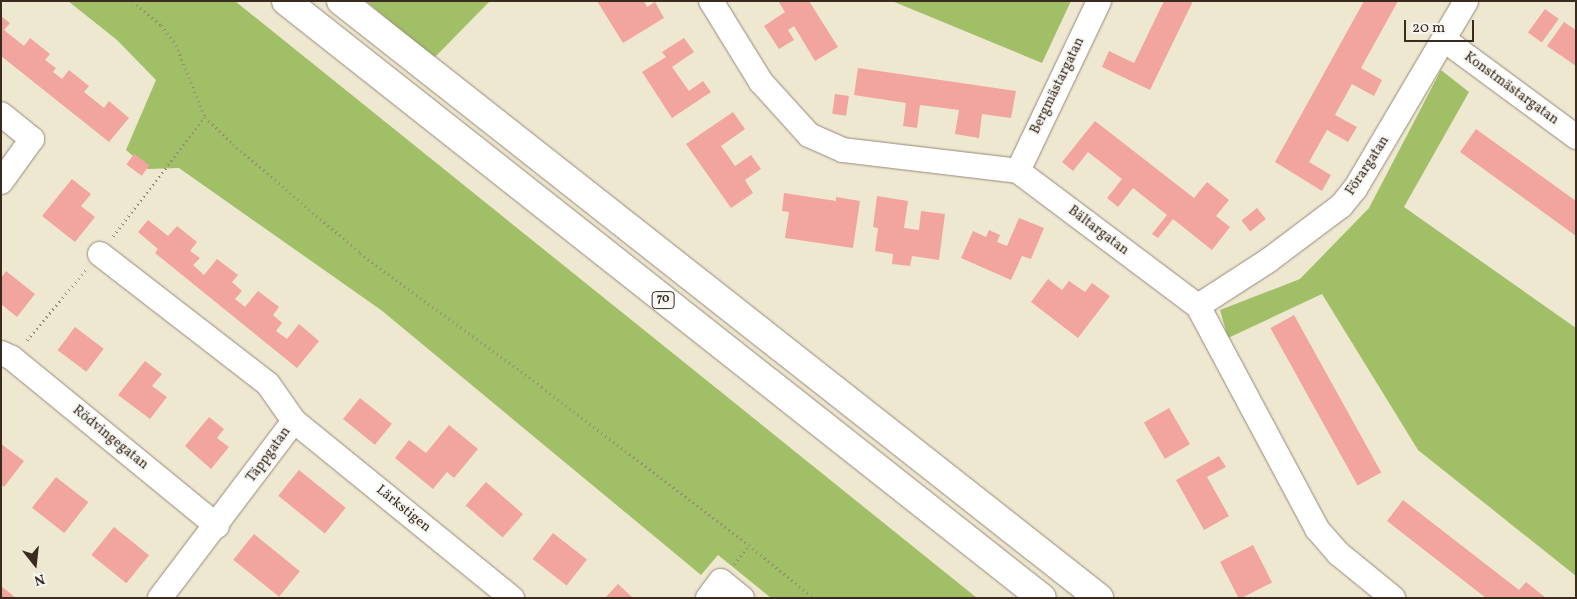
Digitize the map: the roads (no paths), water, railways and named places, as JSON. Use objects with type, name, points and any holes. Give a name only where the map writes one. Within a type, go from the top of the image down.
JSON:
[{"type":"highway","name":"70","points":[[286,1],[1042,598]]},
{"type":"highway","name":"70","points":[[341,1],[1099,598]]},
{"type":"street","name":"Bältargatan","points":[[711,1],[761,82],[797,124],[829,146],[1018,170],[1198,306],[1317,529],[1339,554],[1393,598]]},
{"type":"street","name":"Bergmästargatan","points":[[1018,170],[1099,1]]},
{"type":"street","name":"Förargatan","points":[[1198,306],[1269,260],[1341,206],[1355,189],[1446,41],[1466,1]]},
{"type":"street","name":"Konstmästargatan","points":[[1446,41],[1576,137]]},
{"type":"street","points":[[1,114],[32,139],[1,182]]},
{"type":"street","name":"Täppgatan","points":[[100,254],[268,384],[294,421],[217,526],[160,598]]},
{"type":"street","name":"Rödvingegatan","points":[[1,353],[12,358],[217,526]]},
{"type":"street","name":"Lärkstigen","points":[[294,421],[512,598]]},
{"type":"street","points":[[715,590],[742,598]]}]
